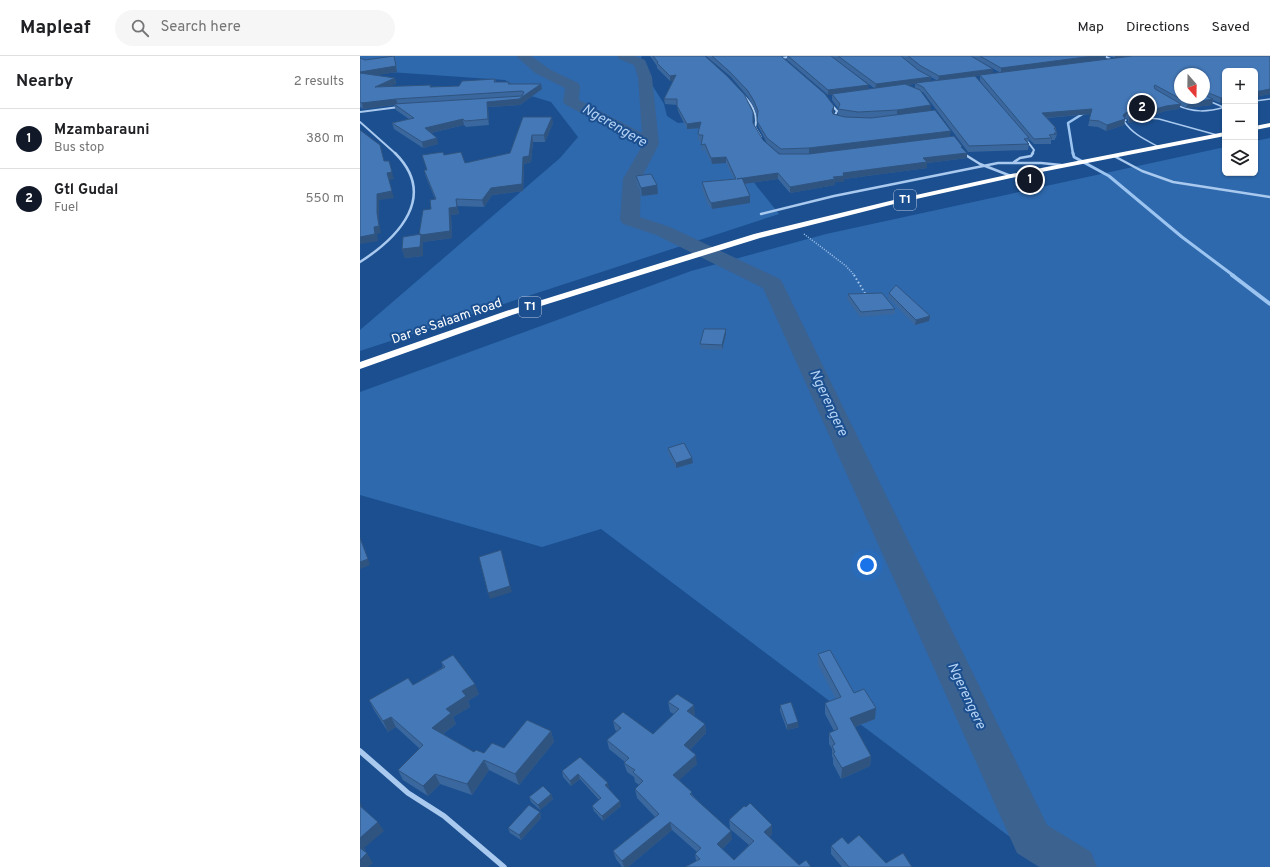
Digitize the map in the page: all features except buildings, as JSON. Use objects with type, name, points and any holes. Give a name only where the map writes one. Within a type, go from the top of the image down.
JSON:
[{"type":"highway","points":[[1258,127],[1270,125]]},
{"type":"highway","name":"T1","points":[[791,227],[1011,176],[1222,134]]},
{"type":"highway","name":"Dar es Salaam Road","points":[[360,366],[509,313],[702,252],[791,227]]},
{"type":"street","points":[[780,57],[797,56]]},
{"type":"street","points":[[1104,56],[1113,61],[1106,62]]},
{"type":"street","points":[[780,57],[787,63]]},
{"type":"street","points":[[738,89],[749,100],[757,120],[755,127],[762,141]]},
{"type":"street","points":[[830,103],[837,111],[834,117],[840,120]]},
{"type":"street","points":[[360,112],[402,106]]},
{"type":"street","points":[[360,122],[401,160],[412,181],[414,196],[410,215],[396,235],[383,248],[360,262]]},
{"type":"street","points":[[1012,163],[1020,158],[1031,156],[1034,150],[1024,137]]},
{"type":"street","points":[[962,152],[974,161],[1011,176]]},
{"type":"street","points":[[1114,156],[1142,171],[1173,182],[1270,197]]},
{"type":"street","points":[[762,214],[834,196],[986,166],[1012,163],[1041,163],[1063,166]]},
{"type":"street","points":[[360,751],[408,793],[444,816],[504,867]]},
{"type":"lane","points":[[1258,101],[1270,99]]},
{"type":"lane","points":[[1210,102],[1222,107]]},
{"type":"lane","points":[[1174,104],[1187,111],[1201,111],[1222,108]]},
{"type":"lane","points":[[1137,117],[1159,119],[1217,135]]},
{"type":"lane","points":[[1126,120],[1124,121],[1126,126],[1134,133],[1159,147]]},
{"type":"path","points":[[791,227],[813,239],[846,266],[855,276],[867,297]]},
{"type":"shaded area","points":[[360,56],[642,56],[641,58],[649,80],[664,104],[667,116],[678,123],[692,122],[713,131],[779,214],[360,351],[360,330],[560,158],[578,137],[551,102],[531,96],[505,80],[360,70]]},
{"type":"shaded area","points":[[1270,138],[1270,867],[1050,867],[601,529],[542,547],[360,495],[360,392],[691,271],[826,234],[1222,148],[1222,176],[1258,176],[1258,140]]},
{"type":"waterway","name":"Ngerengere","points":[[523,56],[540,70],[573,86],[571,102],[651,144]]},
{"type":"waterway","points":[[624,56],[640,63],[645,77],[651,144]]},
{"type":"waterway","points":[[1073,154],[1068,123],[1084,113]]},
{"type":"waterway","name":"Ngerengere","points":[[651,144],[632,179],[630,220],[663,231],[772,284],[1032,839],[1076,867]]},
{"type":"waterway","points":[[1073,153],[1074,157],[1109,176],[1182,237],[1234,276]]},
{"type":"waterway","points":[[1232,275],[1270,304]]},
{"type":"place","name":"Gtl Gudal","points":[[1142,108]]},
{"type":"place","name":"Mzambarauni","points":[[1030,180]]}]
